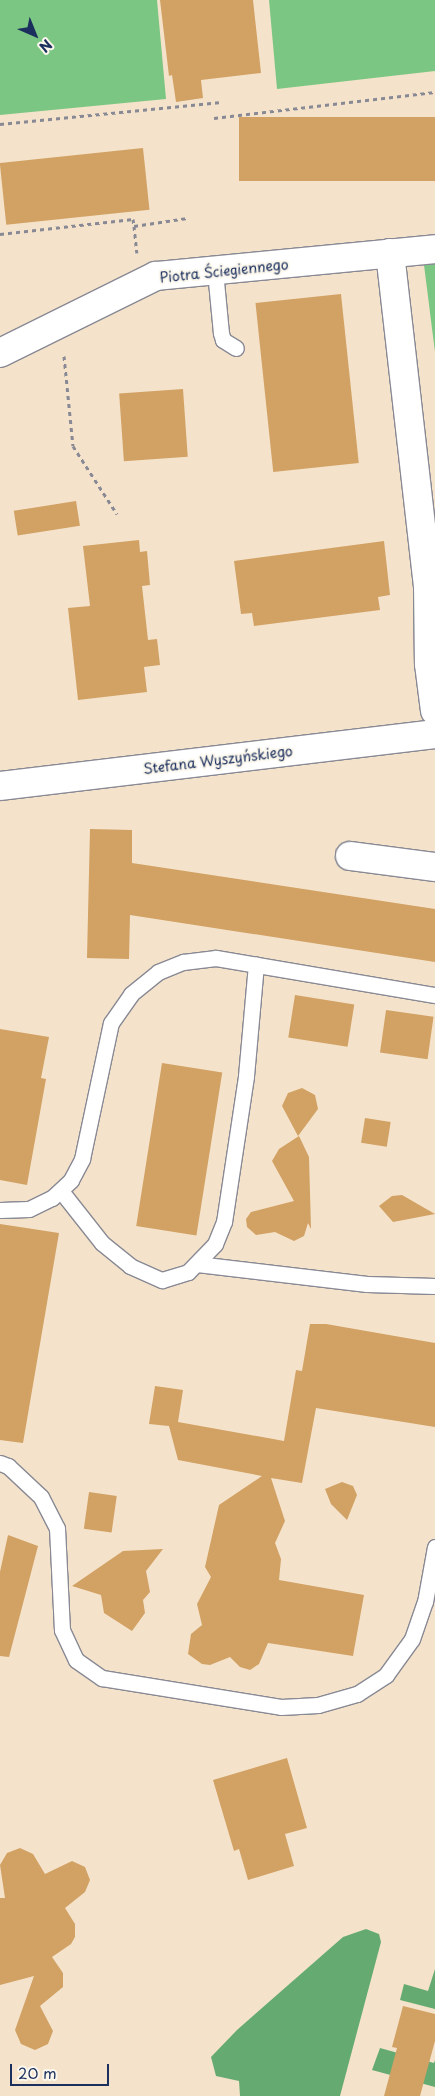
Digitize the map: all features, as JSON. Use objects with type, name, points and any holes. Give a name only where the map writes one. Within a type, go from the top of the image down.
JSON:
[{"type":"street","name":"Piotra Ściegiennego","points":[[0,353],[156,276],[435,249]]},
{"type":"street","points":[[390,253],[428,585],[429,664],[435,711]]},
{"type":"street","name":"Stefana Wyszyńskiego","points":[[0,786],[435,734]]},
{"type":"street","points":[[350,856],[435,867]]},
{"type":"lane","points":[[215,271],[221,333],[223,340],[236,348]]},
{"type":"lane","points":[[0,1210],[29,1209],[61,1192],[82,1159],[111,1023],[131,994],[158,972],[183,962],[216,958],[435,995]]},
{"type":"lane","points":[[61,1192],[102,1243],[130,1266],[162,1280],[188,1272],[215,1244],[224,1222],[246,1076],[256,964]]},
{"type":"lane","points":[[197,1264],[367,1284],[435,1286]]},
{"type":"lane","points":[[0,1464],[8,1466],[42,1498],[57,1528],[62,1630],[76,1660],[102,1678],[280,1707],[318,1705],[357,1694],[386,1675],[412,1639],[425,1602],[435,1547]]},
{"type":"path","points":[[214,118],[435,92]]},
{"type":"path","points":[[0,124],[219,102]]},
{"type":"path","points":[[134,226],[188,218]]},
{"type":"path","points":[[0,234],[133,219],[138,262]]},
{"type":"path","points":[[61,323],[73,446],[117,514]]},
{"type":"green space","points":[[0,0],[157,0],[166,99],[0,115]]},
{"type":"green space","points":[[269,0],[435,0],[435,71],[277,89]]},
{"type":"green space","points":[[435,264],[435,352],[424,265]]},
{"type":"green space","points":[[366,1929],[379,1934],[381,1942],[340,2096],[240,2096],[239,2081],[216,2076],[211,2057],[237,2030],[343,1937]]},
{"type":"green space","points":[[435,1969],[435,2009],[400,2000],[404,1984],[428,1991]]},
{"type":"green space","points":[[380,2048],[434,2063],[435,2060],[435,2087],[372,2070]]},
{"type":"building","points":[[160,0],[253,0],[261,73],[201,80],[203,98],[176,102],[172,75],[169,76]]},
{"type":"building","points":[[239,117],[435,117],[435,181],[239,181]]},
{"type":"building","points":[[143,148],[149,210],[6,225],[0,163]]},
{"type":"building","points":[[341,294],[359,463],[273,472],[255,303]]},
{"type":"building","points":[[183,389],[188,457],[124,461],[119,393]]},
{"type":"building","points":[[76,501],[80,526],[18,536],[14,511]]},
{"type":"building","points":[[139,540],[140,552],[147,551],[150,585],[142,586],[148,640],[157,639],[160,665],[144,667],[147,692],[78,700],[68,608],[90,606],[83,546]]},
{"type":"building","points":[[384,541],[390,595],[378,597],[380,610],[254,626],[252,613],[241,614],[234,561]]},
{"type":"building","points":[[90,829],[132,830],[132,863],[435,909],[435,962],[130,915],[129,959],[87,958]]},
{"type":"building","points":[[295,995],[354,1004],[348,1047],[288,1037]]},
{"type":"building","points":[[386,1010],[434,1017],[428,1059],[380,1053]]},
{"type":"building","points":[[0,1029],[49,1037],[41,1078],[46,1079],[27,1185],[0,1180]]},
{"type":"building","points":[[162,1063],[222,1073],[196,1236],[136,1226]]},
{"type":"building","points":[[302,1088],[315,1095],[318,1109],[298,1136],[282,1106],[288,1093]]},
{"type":"building","points":[[365,1118],[391,1122],[387,1147],[361,1143]]},
{"type":"building","points":[[299,1136],[309,1157],[311,1229],[308,1223],[304,1236],[294,1241],[275,1232],[256,1235],[247,1227],[246,1219],[251,1212],[294,1201],[272,1161],[279,1149]]},
{"type":"building","points":[[402,1195],[435,1214],[393,1222],[379,1206],[392,1196]]},
{"type":"building","points":[[0,1224],[59,1233],[23,1443],[0,1440]]},
{"type":"building","points":[[310,1324],[326,1324],[435,1343],[435,1427],[316,1408],[302,1483],[271,1478],[285,1521],[275,1543],[281,1559],[279,1580],[364,1595],[353,1656],[268,1643],[259,1664],[250,1670],[240,1667],[230,1657],[210,1665],[202,1664],[188,1654],[191,1634],[202,1625],[197,1604],[211,1577],[205,1567],[219,1505],[262,1476],[178,1460],[169,1426],[149,1424],[155,1386],[183,1390],[178,1422],[284,1441],[296,1370],[302,1371]]},
{"type":"building","points":[[342,1482],[353,1486],[357,1495],[347,1520],[331,1504],[325,1489]]},
{"type":"building","points":[[89,1492],[117,1496],[112,1533],[84,1529]]},
{"type":"building","points":[[8,1535],[38,1546],[9,1657],[0,1656],[0,1572]]},
{"type":"building","points":[[163,1549],[146,1571],[150,1592],[143,1600],[145,1613],[132,1631],[104,1613],[101,1595],[72,1586],[123,1551]]},
{"type":"building","points":[[287,1758],[307,1828],[285,1834],[294,1866],[248,1880],[239,1849],[234,1851],[213,1780]]},
{"type":"building","points":[[20,1848],[33,1854],[45,1874],[72,1861],[85,1867],[90,1880],[85,1892],[65,1908],[75,1924],[75,1937],[71,1944],[52,1957],[63,1973],[63,1987],[40,2006],[53,2031],[48,2044],[35,2050],[21,2044],[15,2030],[34,1976],[0,1985],[0,1898],[5,1898],[0,1865],[7,1853]]},
{"type":"building","points":[[403,2006],[435,2014],[435,2041],[420,2096],[384,2096],[397,2048],[392,2047]]}]
